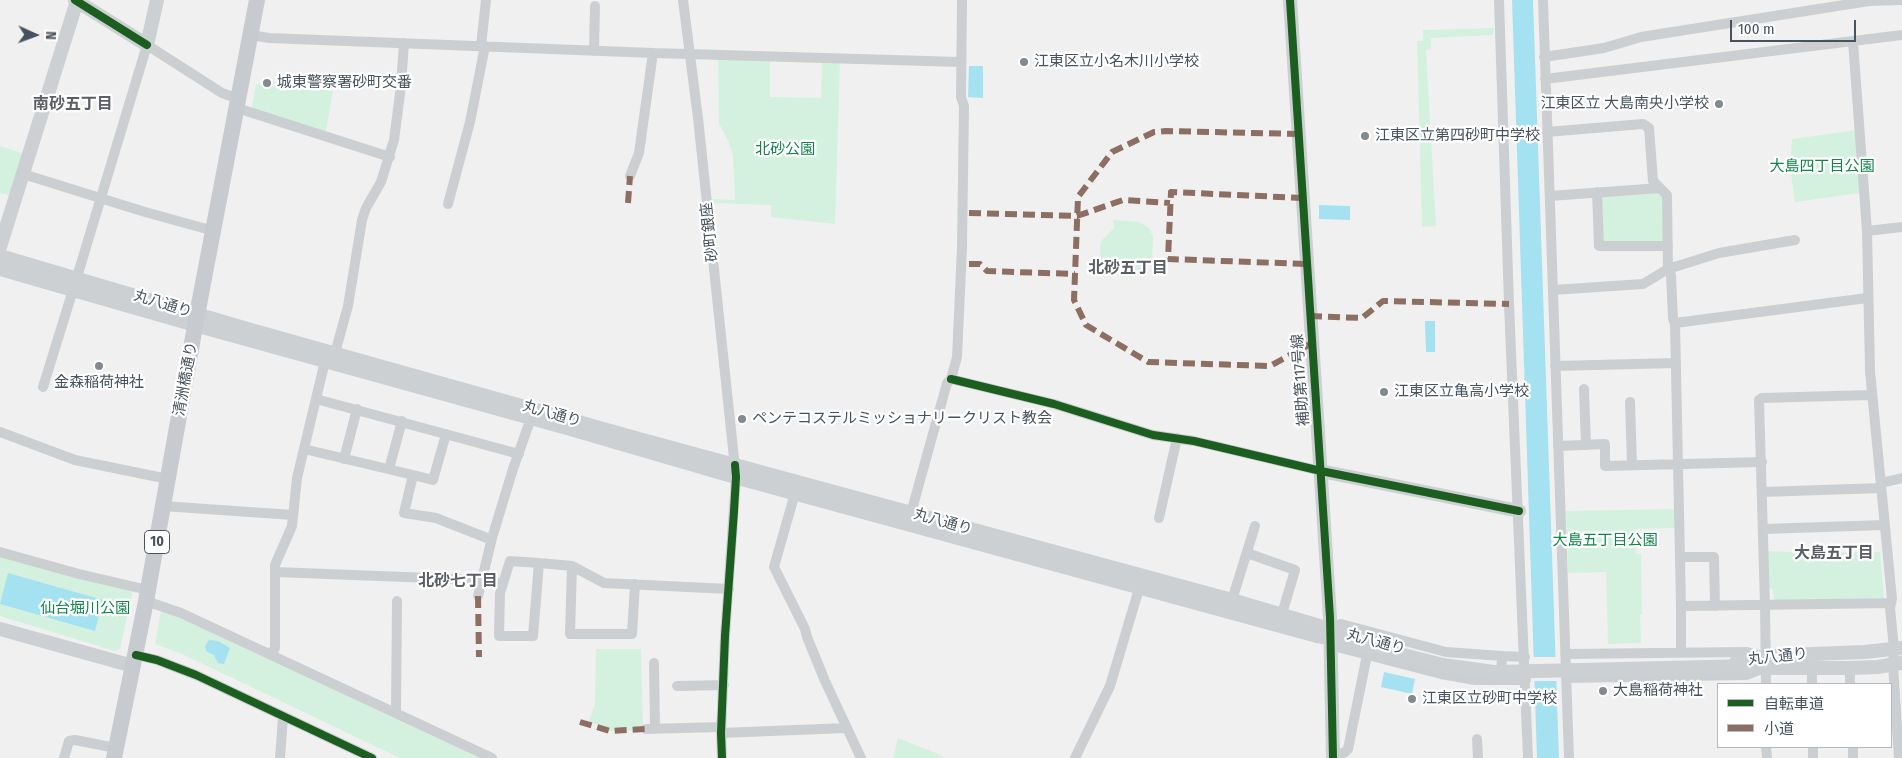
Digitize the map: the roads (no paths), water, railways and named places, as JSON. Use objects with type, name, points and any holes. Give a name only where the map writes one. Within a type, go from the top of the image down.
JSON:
[{"type":"main road","points":[[0,247],[76,1],[148,45],[157,0]]},
{"type":"main road","name":"清洲橋通り","points":[[115,753],[135,661],[196,320],[257,0]]},
{"type":"main road","name":"補助第117号線","points":[[1290,0],[1330,634],[1333,755]]},
{"type":"main road","name":"丸八通り","points":[[0,256],[75,284],[196,320],[735,471],[795,494],[1141,582],[1232,600],[1282,614],[1330,634],[1442,659],[1481,665],[1750,664],[1898,649]]},
{"type":"main road","name":"丸八通り","points":[[0,269],[75,284]]},
{"type":"main road","name":"丸八通り","points":[[330,357],[531,418],[735,471],[911,513],[1317,636],[1330,634]]},
{"type":"main road","points":[[1320,471],[1518,511]]},
{"type":"main road","points":[[0,629],[135,661]]},
{"type":"main road","name":"丸八通り","points":[[1765,662],[1812,668],[1850,668],[1897,664]]},
{"type":"street","points":[[448,204],[470,122],[483,46],[486,0]]},
{"type":"street","name":"砂町銀座","points":[[684,0],[735,471],[721,730],[722,758]]},
{"type":"street","points":[[911,513],[947,383],[951,379],[957,357],[962,247],[964,106],[961,97],[962,0]]},
{"type":"street","points":[[1499,0],[1509,304],[1528,758]]},
{"type":"street","points":[[1542,0],[1569,758]]},
{"type":"street","points":[[1544,57],[1604,48],[1650,35],[1869,1],[1902,0]]},
{"type":"street","points":[[594,50],[595,6]]},
{"type":"street","points":[[251,35],[269,38],[653,53],[961,62]]},
{"type":"street","points":[[1545,79],[1902,35]]},
{"type":"street","points":[[1853,42],[1867,231],[1867,298],[1871,395],[1881,486],[1890,608],[1898,649],[1899,758]]},
{"type":"street","points":[[272,654],[275,648],[275,565],[292,526],[297,478],[316,399],[348,306],[362,220],[366,208],[381,182],[390,157],[399,104],[404,43]]},
{"type":"street","points":[[43,387],[148,45],[238,103],[390,157]]},
{"type":"street","points":[[630,176],[639,153],[653,53]]},
{"type":"street","points":[[1547,132],[1643,124],[1649,128],[1653,181],[1666,195],[1668,269],[1671,276],[1673,318],[1675,323],[1682,606],[1681,652]]},
{"type":"street","points":[[23,174],[101,199],[214,231]]},
{"type":"street","points":[[1550,196],[1660,188]]},
{"type":"street","points":[[1597,192],[1600,246],[1668,246]]},
{"type":"street","points":[[1867,231],[1902,226]]},
{"type":"street","points":[[1553,290],[1644,284],[1668,269],[1719,253],[1795,240]]},
{"type":"street","points":[[1675,323],[1867,298]]},
{"type":"street","points":[[1555,366],[1676,363]]},
{"type":"street","points":[[951,379],[1054,404],[1153,435],[1177,438],[1320,471]]},
{"type":"street","points":[[1584,389],[1586,445]]},
{"type":"street","points":[[1766,683],[1762,462],[1758,400],[1762,398],[1871,395]]},
{"type":"street","points":[[316,399],[519,454]]},
{"type":"street","points":[[1630,402],[1632,465]]},
{"type":"street","points":[[344,458],[357,409]]},
{"type":"street","points":[[478,596],[492,538],[531,418]]},
{"type":"street","points":[[389,469],[402,422]]},
{"type":"street","points":[[0,432],[75,460],[168,479]]},
{"type":"street","points":[[304,449],[433,480],[446,434]]},
{"type":"street","points":[[1160,518],[1177,438]]},
{"type":"street","points":[[1558,446],[1605,444],[1605,466],[1762,462]]},
{"type":"street","points":[[413,474],[404,513],[436,518],[487,538],[492,538]]},
{"type":"street","points":[[1762,492],[1881,486],[1902,478]]},
{"type":"street","points":[[795,494],[774,567],[805,629],[846,728],[861,758]]},
{"type":"street","points":[[163,506],[293,515]]},
{"type":"street","points":[[1763,530],[1884,525]]},
{"type":"street","points":[[1232,600],[1255,526]]},
{"type":"street","points":[[0,552],[79,574],[147,596],[492,758]]},
{"type":"street","points":[[1247,553],[1295,570],[1282,614]]},
{"type":"street","points":[[1680,557],[1714,557],[1715,606]]},
{"type":"street","points":[[539,563],[533,636],[499,636],[500,593],[510,561],[539,563],[572,566],[604,583],[729,589]]},
{"type":"street","points":[[572,566],[570,634],[632,634],[635,584]]},
{"type":"street","points":[[275,572],[483,580],[502,584]]},
{"type":"street","points":[[1075,758],[1110,686],[1141,582]]},
{"type":"street","points":[[396,713],[397,601]]},
{"type":"street","points":[[1682,606],[1891,603]]},
{"type":"street","points":[[1525,657],[1446,652],[1341,624],[1330,634],[1341,648],[1441,674],[1476,680],[1526,680]]},
{"type":"street","points":[[1565,654],[1747,652],[1765,662]]},
{"type":"street","points":[[1333,755],[1344,753],[1348,749],[1367,655]]},
{"type":"street","points":[[1501,680],[1502,656]]},
{"type":"street","points":[[135,661],[157,660],[196,675],[372,758]]},
{"type":"street","points":[[1566,678],[1747,674],[1765,662]]},
{"type":"street","points":[[654,663],[651,728],[721,730],[846,728]]},
{"type":"street","points":[[1812,668],[1812,683]]},
{"type":"street","points":[[1850,668],[1850,683]]},
{"type":"street","points":[[677,686],[724,685]]},
{"type":"street","points":[[280,758],[283,717]]},
{"type":"street","points":[[1477,739],[1478,758]]},
{"type":"street","points":[[64,758],[70,740],[115,753]]},
{"type":"water","points":[[1512,0],[1533,0],[1559,758],[1537,758]]},
{"type":"water","points":[[969,66],[983,66],[983,98],[968,97]]},
{"type":"water","points":[[1319,205],[1350,206],[1350,220],[1319,219]]},
{"type":"water","points":[[1425,321],[1435,321],[1435,352],[1426,352]]},
{"type":"water","points":[[8,573],[103,600],[95,631],[0,604]]},
{"type":"water","points":[[209,640],[218,641],[230,648],[224,664],[218,663],[214,655],[206,651],[205,646]]},
{"type":"water","points":[[1384,672],[1415,679],[1412,694],[1381,687]]},
{"type":"place","name":"江東区立小名木川小学校","points":[[1024,62]]},
{"type":"place","name":"城東警察署砂町交番","points":[[267,83]]},
{"type":"place","name":"江東区立 大島南央小学校","points":[[1719,104]]},
{"type":"place","name":"江東区立第四砂町中学校","points":[[1365,136]]},
{"type":"place","name":"金森稲荷神社","points":[[99,366]]},
{"type":"place","name":"江東区立亀高小学校","points":[[1384,392]]},
{"type":"place","name":"ペンテコステルミッショナリークリスト教会","points":[[742,419]]},
{"type":"place","name":"大島稲荷神社","points":[[1603,691]]},
{"type":"place","name":"江東区立砂町中学校","points":[[1412,699]]},
{"type":"district","name":"南砂五丁目","points":[[73,105]]},
{"type":"district","name":"北砂五丁目","points":[[1128,269]]},
{"type":"district","name":"大島五丁目","points":[[1834,554]]},
{"type":"district","name":"北砂七丁目","points":[[458,582]]},
{"type":"park label","name":"北砂公園","points":[[785,150]]},
{"type":"park label","name":"大島四丁目公園","points":[[1822,167]]},
{"type":"park label","name":"大島五丁目公園","points":[[1605,541]]},
{"type":"park label","name":"仙台堀川公園","points":[[85,609]]}]
